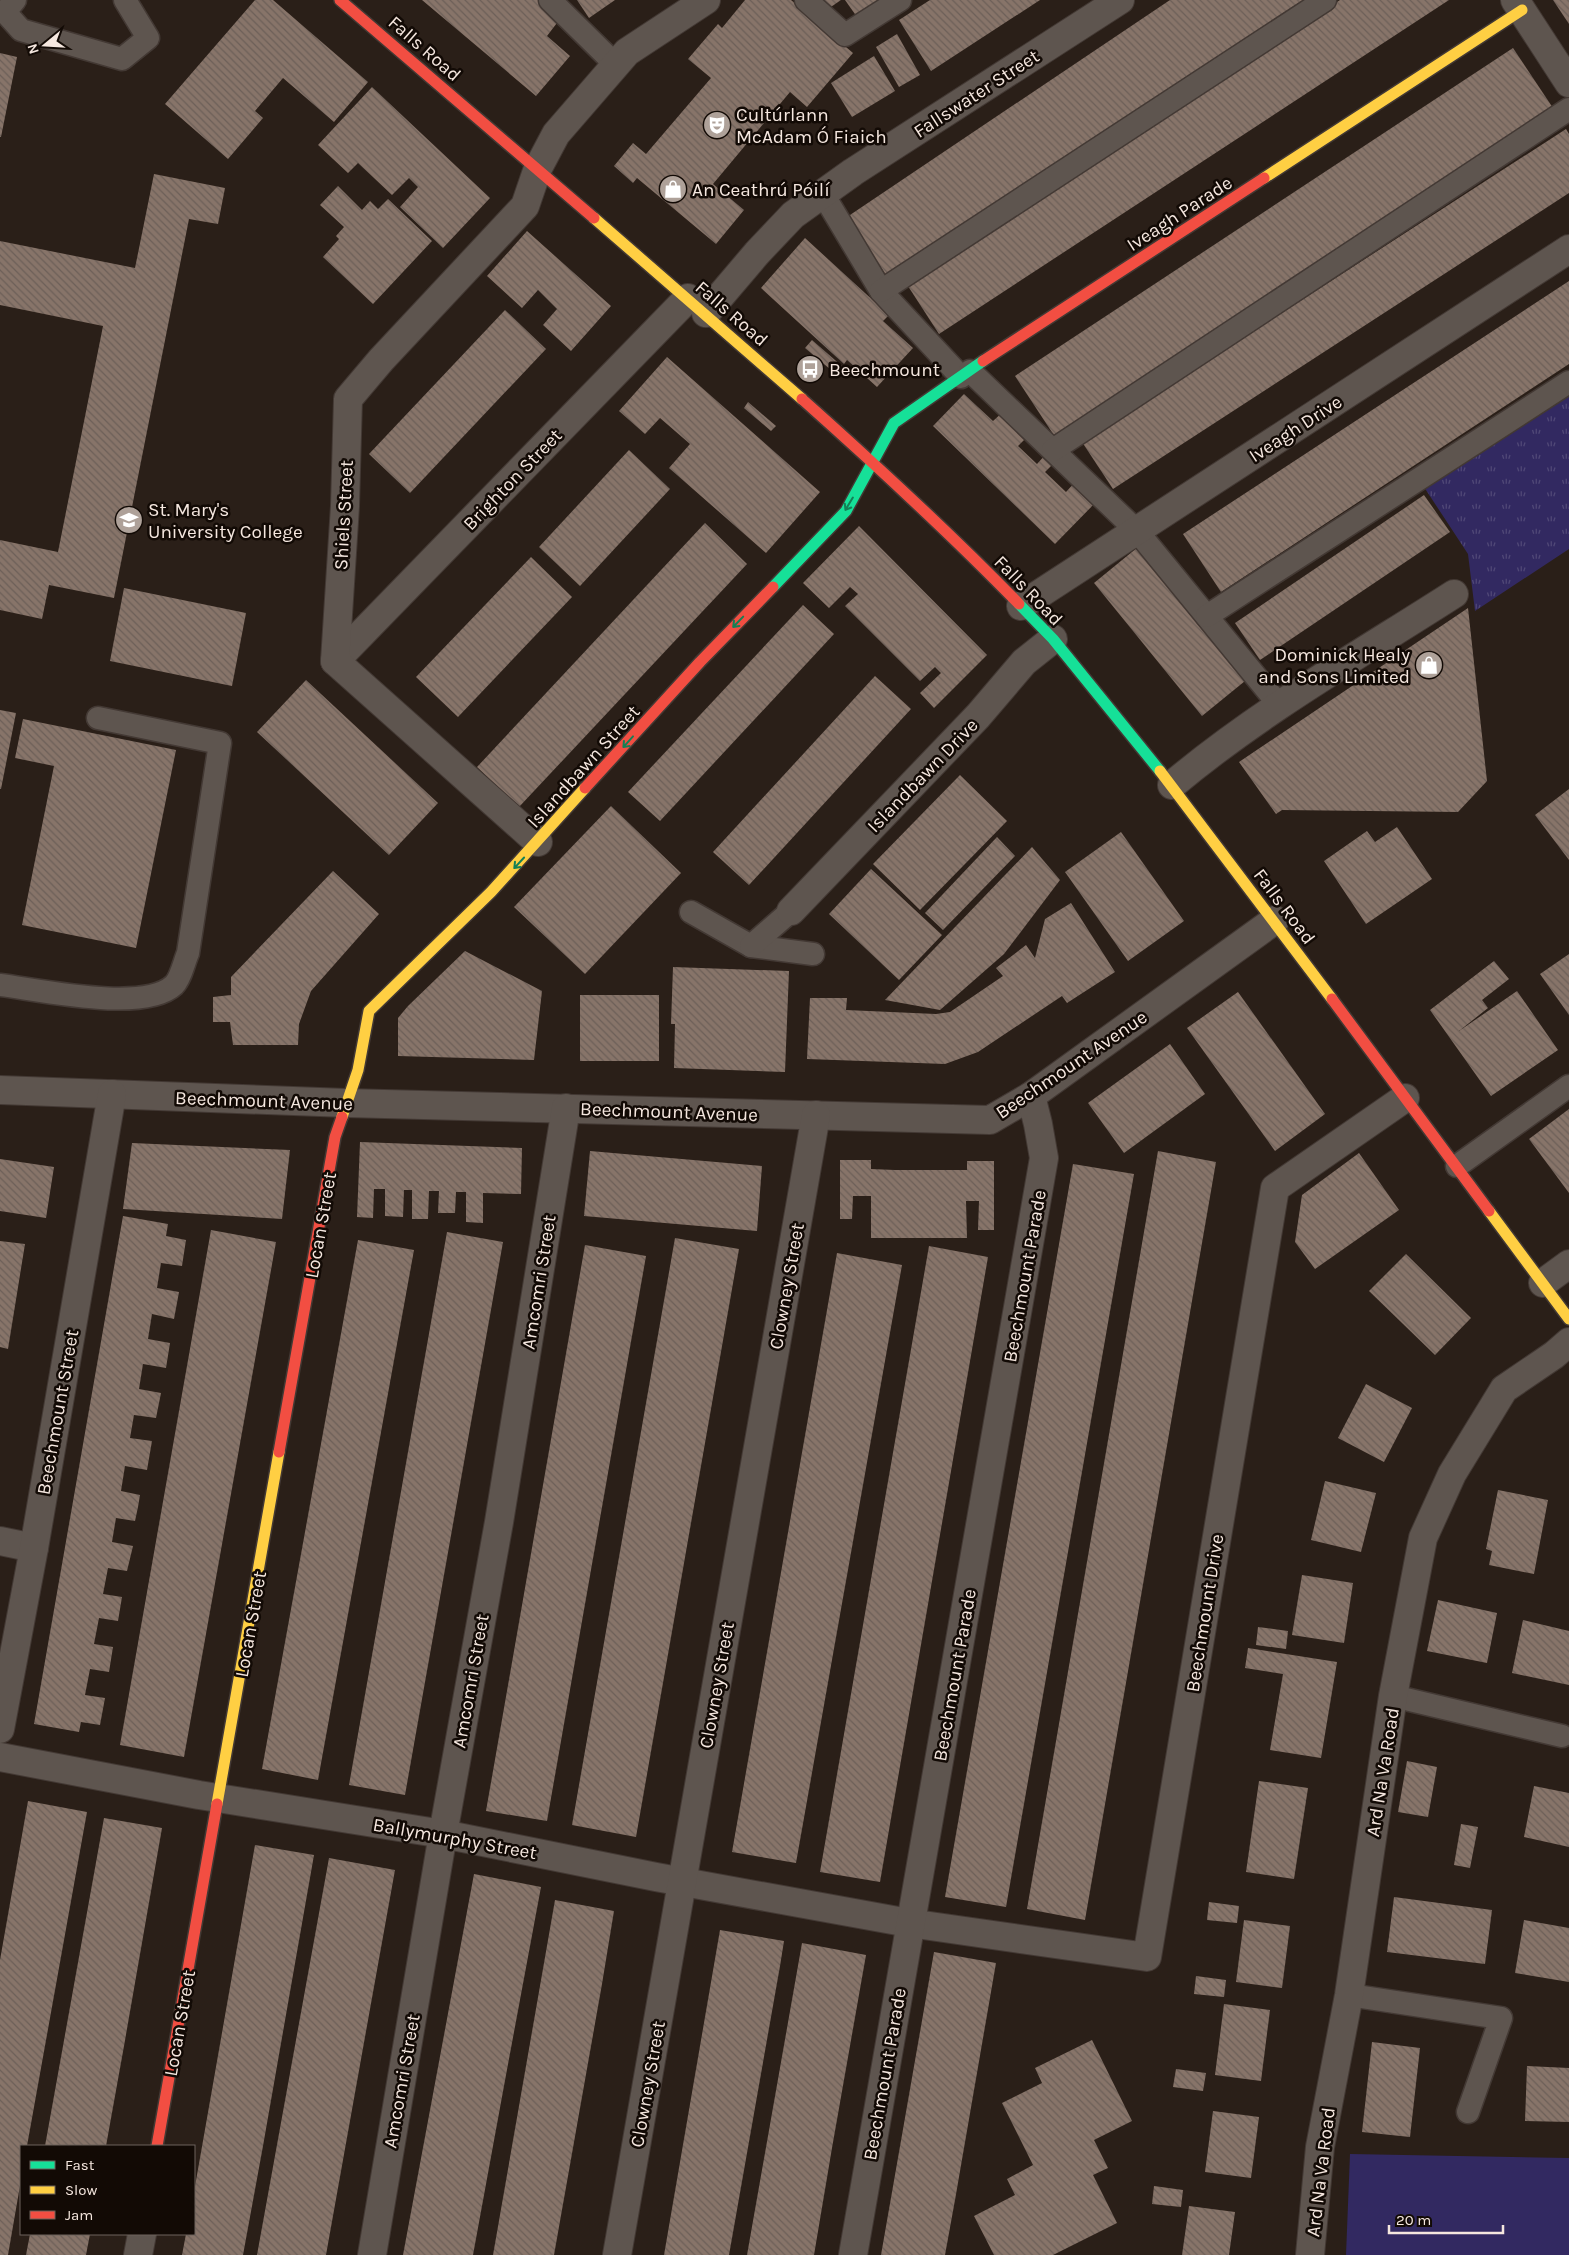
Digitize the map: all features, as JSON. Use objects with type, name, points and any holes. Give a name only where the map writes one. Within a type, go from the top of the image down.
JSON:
[{"type":"street","name":"Falls Road","points":[[340,0],[697,305],[873,462],[1053,639],[1172,785],[1275,920],[1405,1098],[1544,1282],[1569,1319]]},
{"type":"street","name":"Shiels Street","points":[[336,661],[345,506],[348,399],[381,360],[525,206],[538,168],[556,134],[627,52],[706,0]]},
{"type":"street","name":"Fallswater Street","points":[[697,305],[757,253],[793,216],[823,194],[1120,0]]},
{"type":"street","points":[[1519,5],[1569,83]]},
{"type":"street","name":"Iveagh Parade","points":[[873,462],[894,423],[1519,5]]},
{"type":"street","name":"Iveagh Drive","points":[[1021,606],[1569,249]]},
{"type":"street","name":"Brighton Street","points":[[336,661],[697,305]]},
{"type":"street","name":"Islandbawn Street","points":[[346,1103],[358,1070],[369,1011],[491,892],[700,662],[846,510],[873,462]]},
{"type":"street","points":[[1172,785],[1201,761],[1280,706],[1454,594]]},
{"type":"street","name":"Islandbawn Drive","points":[[791,911],[978,716],[1024,662],[1053,639]]},
{"type":"street","points":[[336,661],[538,842]]},
{"type":"street","name":"Beechmount Avenue","points":[[0,1090],[346,1103],[990,1120],[1031,1096],[1275,920]]},
{"type":"street","name":"Beechmount Street","points":[[0,1729],[34,1548],[112,1094]]},
{"type":"street","name":"Beechmount Parade","points":[[853,2255],[909,1923],[1016,1328],[1044,1158],[1031,1096]]},
{"type":"street","name":"Beechmount Drive","points":[[909,1923],[1147,1957],[1275,1188],[1405,1098]]},
{"type":"street","name":"Locan Street","points":[[158,2145],[333,1147],[346,1103]]},
{"type":"street","name":"Amcomri Street","points":[[372,2255],[443,1834],[499,1522],[566,1108]]},
{"type":"street","name":"Clowney Street","points":[[617,2255],[816,1115]]},
{"type":"street","points":[[1544,1282],[1569,1264]]},
{"type":"street","name":"Ard Na Va Road","points":[[1310,2255],[1320,2147],[1349,1994],[1394,1696],[1423,1538],[1452,1474],[1504,1389],[1554,1355],[1569,1342]]},
{"type":"street","points":[[0,1541],[34,1548]]},
{"type":"street","name":"Ballymurphy Street","points":[[0,1757],[220,1797],[443,1834],[682,1882],[909,1923]]},
{"type":"street","points":[[138,2255],[142,2235]]},
{"type":"lane","points":[[15,0],[5,12],[21,30],[122,59],[148,38],[125,0]]},
{"type":"lane","points":[[550,0],[616,65]]},
{"type":"lane","points":[[806,0],[845,35],[900,0]]},
{"type":"lane","points":[[881,291],[1325,0]]},
{"type":"lane","points":[[1053,450],[1569,109]]},
{"type":"lane","points":[[823,194],[881,291],[966,374],[1053,450],[1137,531],[1280,706]]},
{"type":"lane","points":[[1206,616],[1569,382]]},
{"type":"lane","points":[[0,985],[100,998],[141,999],[163,993],[176,983],[188,953],[220,743],[98,718]]},
{"type":"lane","points":[[750,946],[791,911]]},
{"type":"lane","points":[[691,912],[750,946],[813,954]]},
{"type":"lane","points":[[1457,1166],[1569,1086]]},
{"type":"lane","points":[[1394,1696],[1562,1736]]},
{"type":"lane","points":[[1349,1994],[1501,2018],[1468,2112]]},
{"type":"green space","points":[[1569,393],[1569,549],[1475,611],[1468,554],[1424,487]]},
{"type":"green space","points":[[1350,2154],[1569,2158],[1569,2255],[1346,2255]]},
{"type":"building","points":[[255,0],[273,0],[368,82],[334,122],[283,78],[255,111],[263,118],[228,159],[165,104]]},
{"type":"building","points":[[422,0],[538,0],[560,19],[547,36],[570,56],[536,96]]},
{"type":"building","points":[[577,0],[615,0],[589,18]]},
{"type":"building","name":"Cultúrlann McAdam Ó Fiaich","points":[[745,0],[791,0],[853,53],[807,107],[790,92],[713,184],[744,210],[716,244],[637,178],[633,183],[614,166],[633,143],[646,154],[711,78],[688,59],[718,24],[722,28]]},
{"type":"building","points":[[813,0],[841,0],[825,11]]},
{"type":"building","points":[[845,0],[883,0],[857,17]]},
{"type":"building","points":[[930,0],[1040,0],[931,71],[899,20]]},
{"type":"building","points":[[1170,0],[1303,0],[888,278],[847,217]]},
{"type":"building","points":[[1340,0],[1449,0],[939,334],[906,283]]},
{"type":"building","points":[[1553,0],[1569,0],[1569,24]]},
{"type":"building","points":[[897,34],[920,75],[899,87],[876,47]]},
{"type":"building","points":[[1513,48],[1555,111],[1057,440],[1015,376]]},
{"type":"building","points":[[0,53],[17,57],[1,137],[0,137]]},
{"type":"building","points":[[874,56],[895,91],[852,117],[831,83]]},
{"type":"building","points":[[372,87],[490,198],[443,248],[400,207],[418,187],[409,178],[392,195],[358,163],[348,173],[318,145]]},
{"type":"building","points":[[1566,129],[1569,134],[1569,193],[1113,489],[1082,442]]},
{"type":"building","points":[[154,174],[225,188],[218,224],[189,219],[114,598],[49,585],[42,619],[0,610],[0,540],[58,552],[103,326],[0,305],[0,241],[135,268]]},
{"type":"building","points":[[338,186],[362,210],[370,201],[378,209],[388,199],[432,241],[373,304],[323,257],[339,239],[336,236],[344,227],[320,205]]},
{"type":"building","points":[[527,231],[611,306],[571,351],[543,325],[557,309],[538,290],[522,308],[487,276]]},
{"type":"building","points":[[805,238],[889,315],[883,321],[913,348],[877,387],[847,360],[844,364],[761,288]]},
{"type":"building","points":[[1569,281],[1569,364],[1221,592],[1183,534]]},
{"type":"building","points":[[505,310],[546,349],[410,493],[369,454]]},
{"type":"building","points":[[812,340],[843,367],[837,375],[805,348]]},
{"type":"building","points":[[667,357],[820,492],[766,553],[669,468],[690,444],[660,418],[645,434],[619,411]]},
{"type":"building","points":[[964,394],[993,421],[1004,411],[1029,435],[1018,446],[1037,464],[1046,454],[1054,463],[1045,472],[1066,492],[1076,481],[1097,501],[1055,544],[933,426]]},
{"type":"building","points":[[748,402],[776,426],[771,431],[744,408]]},
{"type":"building","points":[[629,450],[670,489],[580,586],[539,547]]},
{"type":"building","points":[[1424,495],[1450,532],[1260,660],[1235,623]]},
{"type":"building","points":[[705,523],[747,564],[519,807],[477,767]]},
{"type":"building","points":[[859,526],[987,655],[934,708],[920,693],[941,673],[935,667],[920,681],[845,606],[858,594],[850,587],[829,608],[803,583]]},
{"type":"building","points":[[1138,547],[1245,681],[1202,716],[1094,583]]},
{"type":"building","points":[[531,557],[572,597],[458,717],[416,677]]},
{"type":"building","points":[[124,588],[246,613],[232,686],[110,661]]},
{"type":"building","points":[[803,605],[834,634],[660,821],[628,792]]},
{"type":"building","name":"Dominick Healy and Sons Limited","points":[[1468,608],[1487,781],[1458,812],[1282,810],[1276,814],[1239,762]]},
{"type":"building","points":[[875,676],[911,709],[749,885],[713,852]]},
{"type":"building","points":[[306,680],[438,803],[389,855],[257,732]]},
{"type":"building","points":[[0,710],[16,713],[1,789],[0,789]]},
{"type":"building","points":[[23,719],[176,750],[136,948],[22,925],[54,766],[15,758]]},
{"type":"building","points":[[960,775],[1007,821],[920,910],[873,864]]},
{"type":"building","points":[[1569,789],[1569,860],[1535,815]]},
{"type":"building","points":[[611,806],[681,873],[585,974],[514,907]]},
{"type":"building","points":[[1397,827],[1432,879],[1366,924],[1324,861],[1367,831],[1375,842]]},
{"type":"building","points":[[1121,832],[1184,921],[1128,961],[1065,872]]},
{"type":"building","points":[[997,837],[1015,856],[943,930],[925,913]]},
{"type":"building","points":[[1032,847],[1060,880],[1004,954],[940,1010],[885,1000]]},
{"type":"building","points":[[871,869],[942,935],[899,980],[829,914]]},
{"type":"building","points":[[333,871],[379,914],[311,991],[299,1024],[298,1045],[233,1045],[230,1022],[213,1022],[213,997],[231,995],[231,977]]},
{"type":"building","points":[[1071,903],[1115,972],[1067,1003],[1062,996],[978,1052],[945,1064],[807,1059],[810,998],[847,998],[846,1010],[936,1014],[950,1012],[1003,976],[996,968],[1026,945],[1035,958],[1045,919]]},
{"type":"building","points":[[465,951],[542,991],[534,1060],[398,1056],[398,1018]]},
{"type":"building","points":[[1569,954],[1569,1015],[1540,974]]},
{"type":"building","points":[[1494,961],[1509,979],[1482,1000],[1488,1008],[1459,1031],[1517,991],[1558,1050],[1491,1096],[1430,1010]]},
{"type":"building","points":[[673,967],[789,971],[785,1072],[674,1068],[675,1024],[671,1024]]},
{"type":"building","points":[[1238,992],[1325,1114],[1275,1151],[1187,1028]]},
{"type":"building","points":[[580,995],[659,995],[659,1061],[580,1061]]},
{"type":"building","points":[[1170,1044],[1205,1094],[1124,1153],[1088,1103]]},
{"type":"building","points":[[1569,1109],[1569,1193],[1529,1139]]},
{"type":"building","points":[[360,1142],[522,1148],[521,1194],[483,1193],[483,1223],[466,1222],[466,1192],[456,1192],[455,1213],[438,1213],[439,1191],[429,1191],[428,1219],[412,1219],[412,1190],[404,1190],[403,1217],[385,1216],[385,1189],[374,1189],[373,1218],[357,1217]]},
{"type":"building","points":[[132,1143],[290,1150],[282,1219],[123,1209]]},
{"type":"building","points":[[590,1151],[762,1166],[757,1231],[584,1216]]},
{"type":"building","points":[[1158,1151],[1216,1162],[1085,1920],[1027,1909]]},
{"type":"building","points":[[1359,1153],[1399,1210],[1315,1269],[1295,1242],[1302,1195]]},
{"type":"building","points":[[0,1159],[54,1167],[46,1218],[0,1211]]},
{"type":"building","points":[[840,1160],[871,1160],[871,1169],[895,1170],[967,1170],[967,1161],[994,1161],[994,1230],[978,1230],[979,1201],[966,1201],[967,1238],[871,1238],[871,1196],[853,1196],[852,1219],[840,1219]]},
{"type":"building","points":[[1073,1164],[1134,1174],[1006,1907],[945,1897]]},
{"type":"building","points":[[123,1216],[168,1224],[166,1236],[186,1240],[182,1266],[161,1263],[157,1288],[179,1292],[174,1319],[152,1314],[148,1339],[170,1343],[166,1368],[143,1364],[139,1389],[161,1393],[156,1418],[134,1415],[130,1438],[152,1441],[147,1470],[125,1466],[121,1491],[140,1495],[138,1507],[135,1521],[116,1518],[112,1542],[133,1546],[127,1571],[108,1568],[103,1594],[122,1597],[118,1621],[99,1618],[94,1644],[113,1647],[109,1672],[90,1669],[85,1695],[105,1698],[100,1725],[81,1722],[79,1732],[34,1724]]},
{"type":"building","points":[[211,1230],[276,1242],[184,1757],[120,1745]]},
{"type":"building","points":[[447,1232],[503,1242],[405,1795],[349,1785]]},
{"type":"building","points":[[675,1238],[739,1249],[636,1837],[572,1825]]},
{"type":"building","points":[[358,1240],[414,1250],[318,1780],[262,1769]]},
{"type":"building","points":[[0,1241],[25,1244],[8,1349],[0,1347]]},
{"type":"building","points":[[585,1245],[646,1256],[547,1821],[486,1811]]},
{"type":"building","points":[[929,1246],[988,1257],[880,1882],[820,1872]]},
{"type":"building","points":[[837,1253],[902,1265],[796,1863],[732,1852]]},
{"type":"building","points":[[1406,1254],[1471,1318],[1435,1355],[1369,1291]]},
{"type":"building","points":[[1366,1384],[1412,1408],[1384,1462],[1338,1438]]},
{"type":"building","points":[[1325,1481],[1376,1493],[1361,1552],[1311,1540]]},
{"type":"building","points":[[1498,1490],[1548,1500],[1534,1574],[1489,1565],[1492,1551],[1486,1549]]},
{"type":"building","points":[[1302,1575],[1353,1583],[1344,1643],[1292,1635]]},
{"type":"building","points":[[1438,1600],[1497,1613],[1487,1663],[1427,1651]]},
{"type":"building","points":[[1523,1620],[1569,1631],[1569,1685],[1512,1673]]},
{"type":"building","points":[[1258,1627],[1288,1631],[1286,1649],[1256,1645]]},
{"type":"building","points":[[1248,1648],[1337,1662],[1321,1758],[1270,1750],[1283,1674],[1245,1668]]},
{"type":"building","points":[[1407,1761],[1437,1767],[1428,1817],[1398,1812]]},
{"type":"building","points":[[1259,1781],[1308,1788],[1294,1879],[1246,1872]]},
{"type":"building","points":[[1534,1786],[1569,1793],[1569,1847],[1524,1837]]},
{"type":"building","points":[[28,1801],[87,1812],[27,2145],[20,2145],[20,2186],[8,2255],[0,2255],[0,1960]]},
{"type":"building","points":[[104,1818],[162,1828],[106,2145],[45,2145]]},
{"type":"building","points":[[1461,1824],[1478,1827],[1470,1868],[1454,1865]]},
{"type":"building","points":[[255,1845],[314,1855],[243,2255],[182,2255],[186,2235],[195,2235],[195,2186]]},
{"type":"building","points":[[329,1858],[395,1870],[326,2255],[257,2255]]},
{"type":"building","points":[[474,1874],[541,1887],[473,2255],[403,2255]]},
{"type":"building","points":[[1394,1897],[1492,1910],[1485,1964],[1387,1952]]},
{"type":"building","points":[[555,1900],[614,1911],[602,1984],[554,2255],[493,2255]]},
{"type":"building","points":[[1209,1902],[1239,1906],[1237,1923],[1207,1920]]},
{"type":"building","points":[[1244,1920],[1290,1926],[1282,1988],[1236,1982]]},
{"type":"building","points":[[1524,1920],[1569,1928],[1569,1982],[1515,1973]]},
{"type":"building","points":[[720,1930],[784,1941],[780,1966],[729,2255],[664,2255]]},
{"type":"building","points":[[802,1943],[866,1955],[814,2255],[747,2255]]},
{"type":"building","points":[[934,1952],[996,1963],[955,2200],[945,2255],[881,2255]]},
{"type":"building","points":[[1196,1976],[1226,1980],[1224,1997],[1194,1994]]},
{"type":"building","points":[[1224,2004],[1270,2010],[1261,2081],[1215,2075]]},
{"type":"building","points":[[1092,2040],[1132,2121],[1094,2140],[1108,2168],[1093,2175],[1117,2223],[1053,2255],[994,2255],[974,2216],[1015,2195],[1007,2179],[1033,2165],[1002,2103],[1042,2083],[1035,2068]]},
{"type":"building","points":[[1372,2042],[1420,2048],[1410,2137],[1362,2132]]},
{"type":"building","points":[[1527,2066],[1569,2068],[1569,2122],[1525,2121]]},
{"type":"building","points":[[1176,2069],[1206,2073],[1203,2091],[1173,2087]]},
{"type":"building","points":[[1213,2111],[1259,2117],[1251,2178],[1205,2172]]},
{"type":"building","points":[[1154,2186],[1183,2190],[1181,2207],[1152,2204]]},
{"type":"building","points":[[1189,2206],[1235,2212],[1229,2255],[1182,2255]]},
{"type":"building","points":[[30,2235],[90,2235],[86,2255],[26,2255]]},
{"type":"traffic: fast","points":[[773,587],[846,511],[894,423],[983,361]]},
{"type":"traffic: fast","points":[[1019,604],[1053,639],[1160,771]]},
{"type":"traffic: slow","points":[[1264,178],[1522,10]]},
{"type":"traffic: slow","points":[[594,218],[802,399]]},
{"type":"traffic: slow","points":[[1160,771],[1332,999]]},
{"type":"traffic: slow","points":[[342,1117],[358,1070],[369,1011],[491,892],[585,788]]},
{"type":"traffic: slow","points":[[1489,1211],[1569,1319]]},
{"type":"traffic: slow","points":[[217,1804],[279,1452]]},
{"type":"traffic: jam","points":[[340,0],[594,218]]},
{"type":"traffic: jam","points":[[983,361],[1264,178]]},
{"type":"traffic: jam","points":[[802,399],[966,551],[1019,604]]},
{"type":"traffic: jam","points":[[585,788],[700,662],[773,587]]},
{"type":"traffic: jam","points":[[1332,999],[1489,1211]]},
{"type":"traffic: jam","points":[[279,1452],[335,1137],[342,1117]]},
{"type":"traffic: jam","points":[[157,2145],[217,1804]]},
{"type":"place","name":"Cultúrlann McAdam Ó Fiaich","points":[[717,125]]},
{"type":"place","name":"An Ceathrú Póilí","points":[[673,189]]},
{"type":"place","name":"Beechmount","points":[[810,369]]},
{"type":"place","name":"St. Mary's University College","points":[[129,520]]},
{"type":"place","name":"Dominick Healy and Sons Limited","points":[[1429,665]]}]
